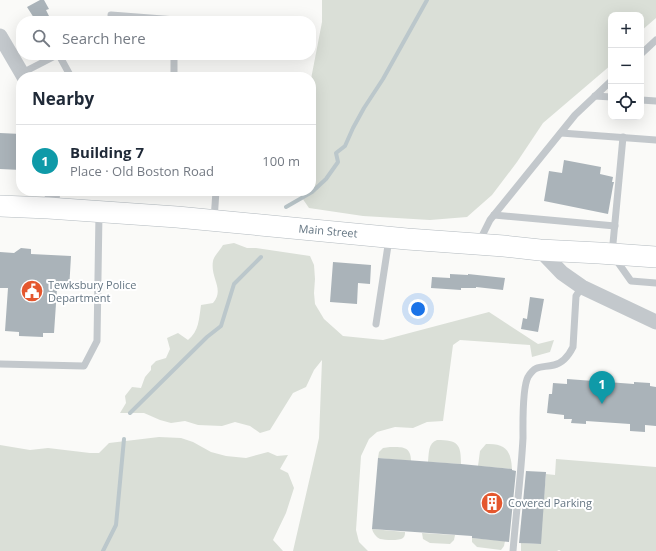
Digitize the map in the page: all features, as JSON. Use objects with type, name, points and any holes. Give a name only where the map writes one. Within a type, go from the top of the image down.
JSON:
[{"type":"main road","name":"Main Street","points":[[0,206],[50,200],[99,211],[540,250],[656,257]]},
{"type":"street","points":[[0,36],[21,72]]},
{"type":"street","points":[[540,250],[562,273],[582,287],[656,322]]},
{"type":"lane","points":[[111,15],[122,16]]},
{"type":"lane","points":[[644,51],[656,40]]},
{"type":"lane","points":[[28,72],[49,60]]},
{"type":"lane","points":[[61,60],[68,72]]},
{"type":"lane","points":[[174,60],[174,72]]},
{"type":"lane","points":[[478,244],[490,220],[575,115],[608,84]]},
{"type":"lane","points":[[595,96],[608,97]]},
{"type":"lane","points":[[644,100],[656,101]]},
{"type":"lane","points":[[561,133],[656,140]]},
{"type":"lane","points":[[623,137],[612,254],[631,281],[656,283]]},
{"type":"lane","points":[[214,220],[216,196]]},
{"type":"lane","points":[[0,364],[84,366],[97,341],[99,211]]},
{"type":"lane","points":[[494,215],[615,226]]},
{"type":"lane","points":[[376,324],[389,236]]},
{"type":"lane","points":[[513,551],[523,439],[523,408],[527,379],[536,368],[554,366],[564,360],[571,352],[573,347],[576,296],[582,287]]},
{"type":"shaded area","points":[[322,0],[656,0],[656,18],[644,28],[644,12],[608,12],[608,68],[543,123],[517,162],[492,195],[467,217],[430,220],[363,216],[309,208],[301,196],[316,196],[316,72],[312,72],[315,60],[316,60],[322,22]]},
{"type":"shaded area","points":[[234,243],[247,248],[310,256],[314,265],[315,304],[324,319],[343,336],[383,340],[489,312],[538,344],[554,340],[550,352],[532,357],[530,345],[460,340],[453,345],[443,421],[427,422],[413,428],[395,427],[377,432],[369,439],[361,456],[356,530],[359,542],[368,551],[293,551],[319,438],[322,360],[314,370],[306,387],[293,393],[270,430],[260,433],[250,426],[235,422],[222,426],[198,425],[185,421],[171,423],[144,413],[120,413],[126,403],[125,396],[132,387],[141,388],[145,377],[151,370],[151,366],[156,361],[166,358],[170,349],[167,338],[178,333],[188,340],[192,336],[198,324],[201,305],[213,303],[218,293],[213,273],[213,261],[223,245]]},
{"type":"shaded area","points":[[159,437],[181,438],[193,442],[211,452],[226,456],[246,458],[268,452],[277,456],[288,455],[280,469],[288,473],[294,488],[286,513],[273,540],[283,551],[0,551],[0,445],[30,450],[48,448],[99,453],[109,443]]},
{"type":"shaded area","points":[[437,440],[450,441],[457,444],[460,452],[461,464],[428,462],[430,446]]},
{"type":"shaded area","points":[[486,444],[502,446],[506,449],[510,457],[512,469],[478,466],[480,451]]},
{"type":"shaded area","points":[[402,447],[408,450],[411,456],[411,461],[378,458],[379,452],[383,448]]},
{"type":"shaded area","points":[[556,459],[656,467],[656,551],[521,551],[521,543],[540,544],[546,474],[555,475]]},
{"type":"shaded area","points":[[372,529],[405,532],[405,534],[403,538],[398,540],[380,539],[376,536]]},
{"type":"shaded area","points":[[422,533],[455,535],[454,540],[450,544],[430,543],[423,539]]},
{"type":"shaded area","points":[[472,538],[505,541],[501,550],[477,547],[472,542]]},
{"type":"building","points":[[40,0],[44,0],[49,9],[46,10],[49,16],[33,16],[27,7]]},
{"type":"building","points":[[0,133],[16,134],[16,170],[0,169]]},
{"type":"building","points":[[564,160],[601,167],[600,174],[613,177],[612,182],[614,182],[608,214],[544,201],[549,171],[562,173]]},
{"type":"building","name":"Tewksbury Police Department","points":[[21,248],[31,249],[31,254],[71,256],[69,290],[57,289],[54,333],[43,333],[43,337],[19,336],[19,332],[5,331],[8,288],[0,288],[0,252],[14,253]]},
{"type":"building","points":[[333,262],[371,265],[370,284],[358,283],[357,304],[330,302]]},
{"type":"building","points":[[450,274],[468,274],[505,278],[503,290],[476,287],[461,288],[461,290],[431,288],[432,277],[450,278]]},
{"type":"building","points":[[530,297],[544,299],[538,332],[521,329],[523,318],[527,319]]},
{"type":"building","points":[[567,379],[634,384],[634,382],[650,383],[650,386],[656,387],[656,426],[645,425],[645,432],[630,431],[630,424],[586,421],[586,424],[571,423],[572,419],[564,419],[564,415],[547,413],[549,394],[552,394],[553,383],[567,384]]},
{"type":"building","points":[[378,458],[461,464],[512,469],[516,471],[509,542],[472,538],[472,536],[372,529]]},
{"type":"building","name":"Covered Parking","points":[[526,471],[546,472],[541,544],[519,543]]},
{"type":"waterway","points":[[316,188],[326,179],[338,162],[336,153],[345,146],[364,108],[383,79],[427,0]]},
{"type":"waterway","points":[[286,207],[305,196]]},
{"type":"waterway","points":[[130,413],[207,337],[221,326],[234,284],[261,257]]},
{"type":"waterway","points":[[103,551],[116,525],[124,439]]},
{"type":"place","name":"Tewksbury Police Department","points":[[32,291]]},
{"type":"place","name":"Building 7","points":[[602,404]]},
{"type":"place","name":"Covered Parking","points":[[492,503]]}]
